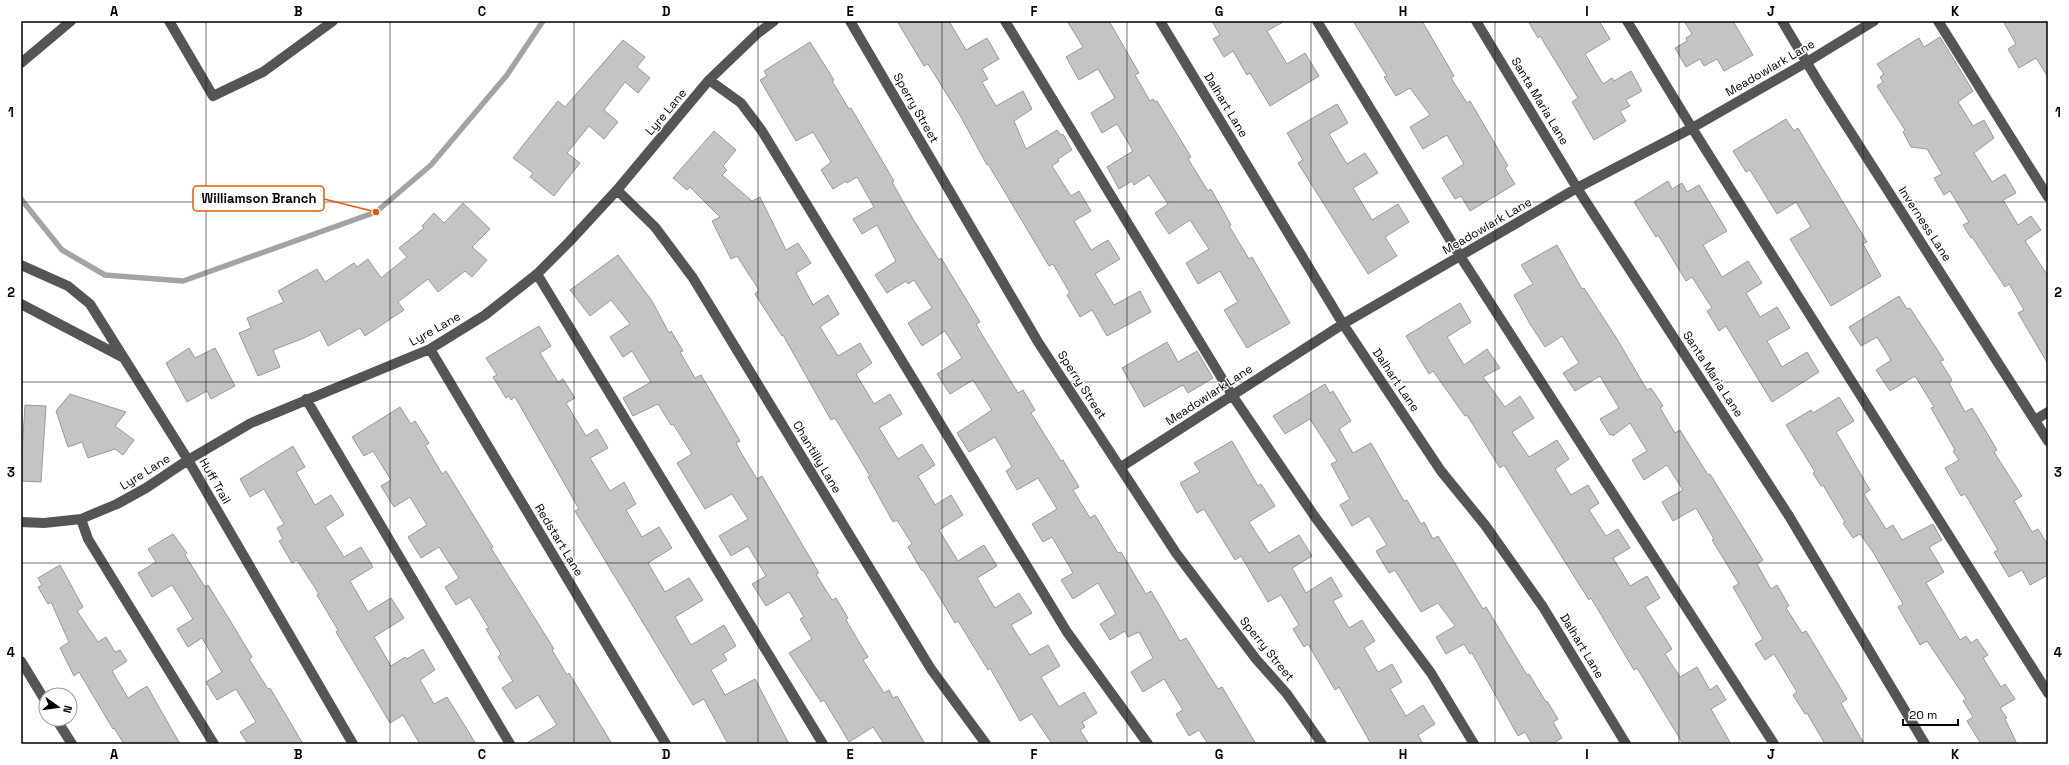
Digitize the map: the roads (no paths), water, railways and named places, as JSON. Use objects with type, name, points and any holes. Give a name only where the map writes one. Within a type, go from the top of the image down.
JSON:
[{"type":"street","points":[[21,63],[71,21]]},
{"type":"street","points":[[169,21],[213,96],[262,72],[333,21]]},
{"type":"street","name":"Lyre Lane","points":[[21,522],[44,523],[82,519],[117,504],[146,488],[188,460],[251,423],[306,398],[373,373],[430,348],[485,315],[537,274],[617,190],[710,80],[758,33],[774,21]]},
{"type":"street","name":"Sperry Street","points":[[850,21],[1038,342],[1176,553],[1256,659],[1287,694],[1322,744]]},
{"type":"street","points":[[1005,21],[1232,395],[1315,517],[1431,673],[1474,744]]},
{"type":"street","name":"Dalhart Lane","points":[[1160,21],[1343,324],[1441,471],[1485,525],[1543,607],[1626,744]]},
{"type":"street","points":[[1317,21],[1460,256],[1774,744]]},
{"type":"street","name":"Santa Maria Lane","points":[[1476,21],[1577,188],[1775,493],[1925,744]]},
{"type":"street","points":[[1627,21],[1692,128],[2048,693]]},
{"type":"street","name":"Inverness Lane","points":[[1782,21],[2048,441]]},
{"type":"street","name":"Meadowlark Lane","points":[[1121,467],[1343,324],[1577,188],[1692,128],[1807,62],[1874,21]]},
{"type":"street","points":[[1938,21],[2048,197]]},
{"type":"street","points":[[710,80],[741,103],[762,131],[1067,632],[1148,744]]},
{"type":"street","name":"Chantilly Lane","points":[[617,190],[655,227],[693,278],[931,669],[986,744]]},
{"type":"street","name":"Huff Trail","points":[[21,265],[68,286],[90,304],[188,460],[353,744]]},
{"type":"street","points":[[537,274],[823,744]]},
{"type":"street","points":[[21,304],[124,358]]},
{"type":"street","name":"Redstart Lane","points":[[430,348],[666,744]]},
{"type":"street","points":[[306,398],[510,744]]},
{"type":"street","points":[[2035,420],[2048,412]]},
{"type":"street","points":[[82,519],[88,538],[214,744]]},
{"type":"street","points":[[21,661],[38,689]]},
{"type":"street","points":[[61,727],[72,744]]},
{"type":"waterway","points":[[21,199],[62,250],[105,275],[183,281],[376,212],[431,165],[507,75],[543,21]]},
{"type":"place","name":"Williamson Branch","points":[[376,212]]}]
